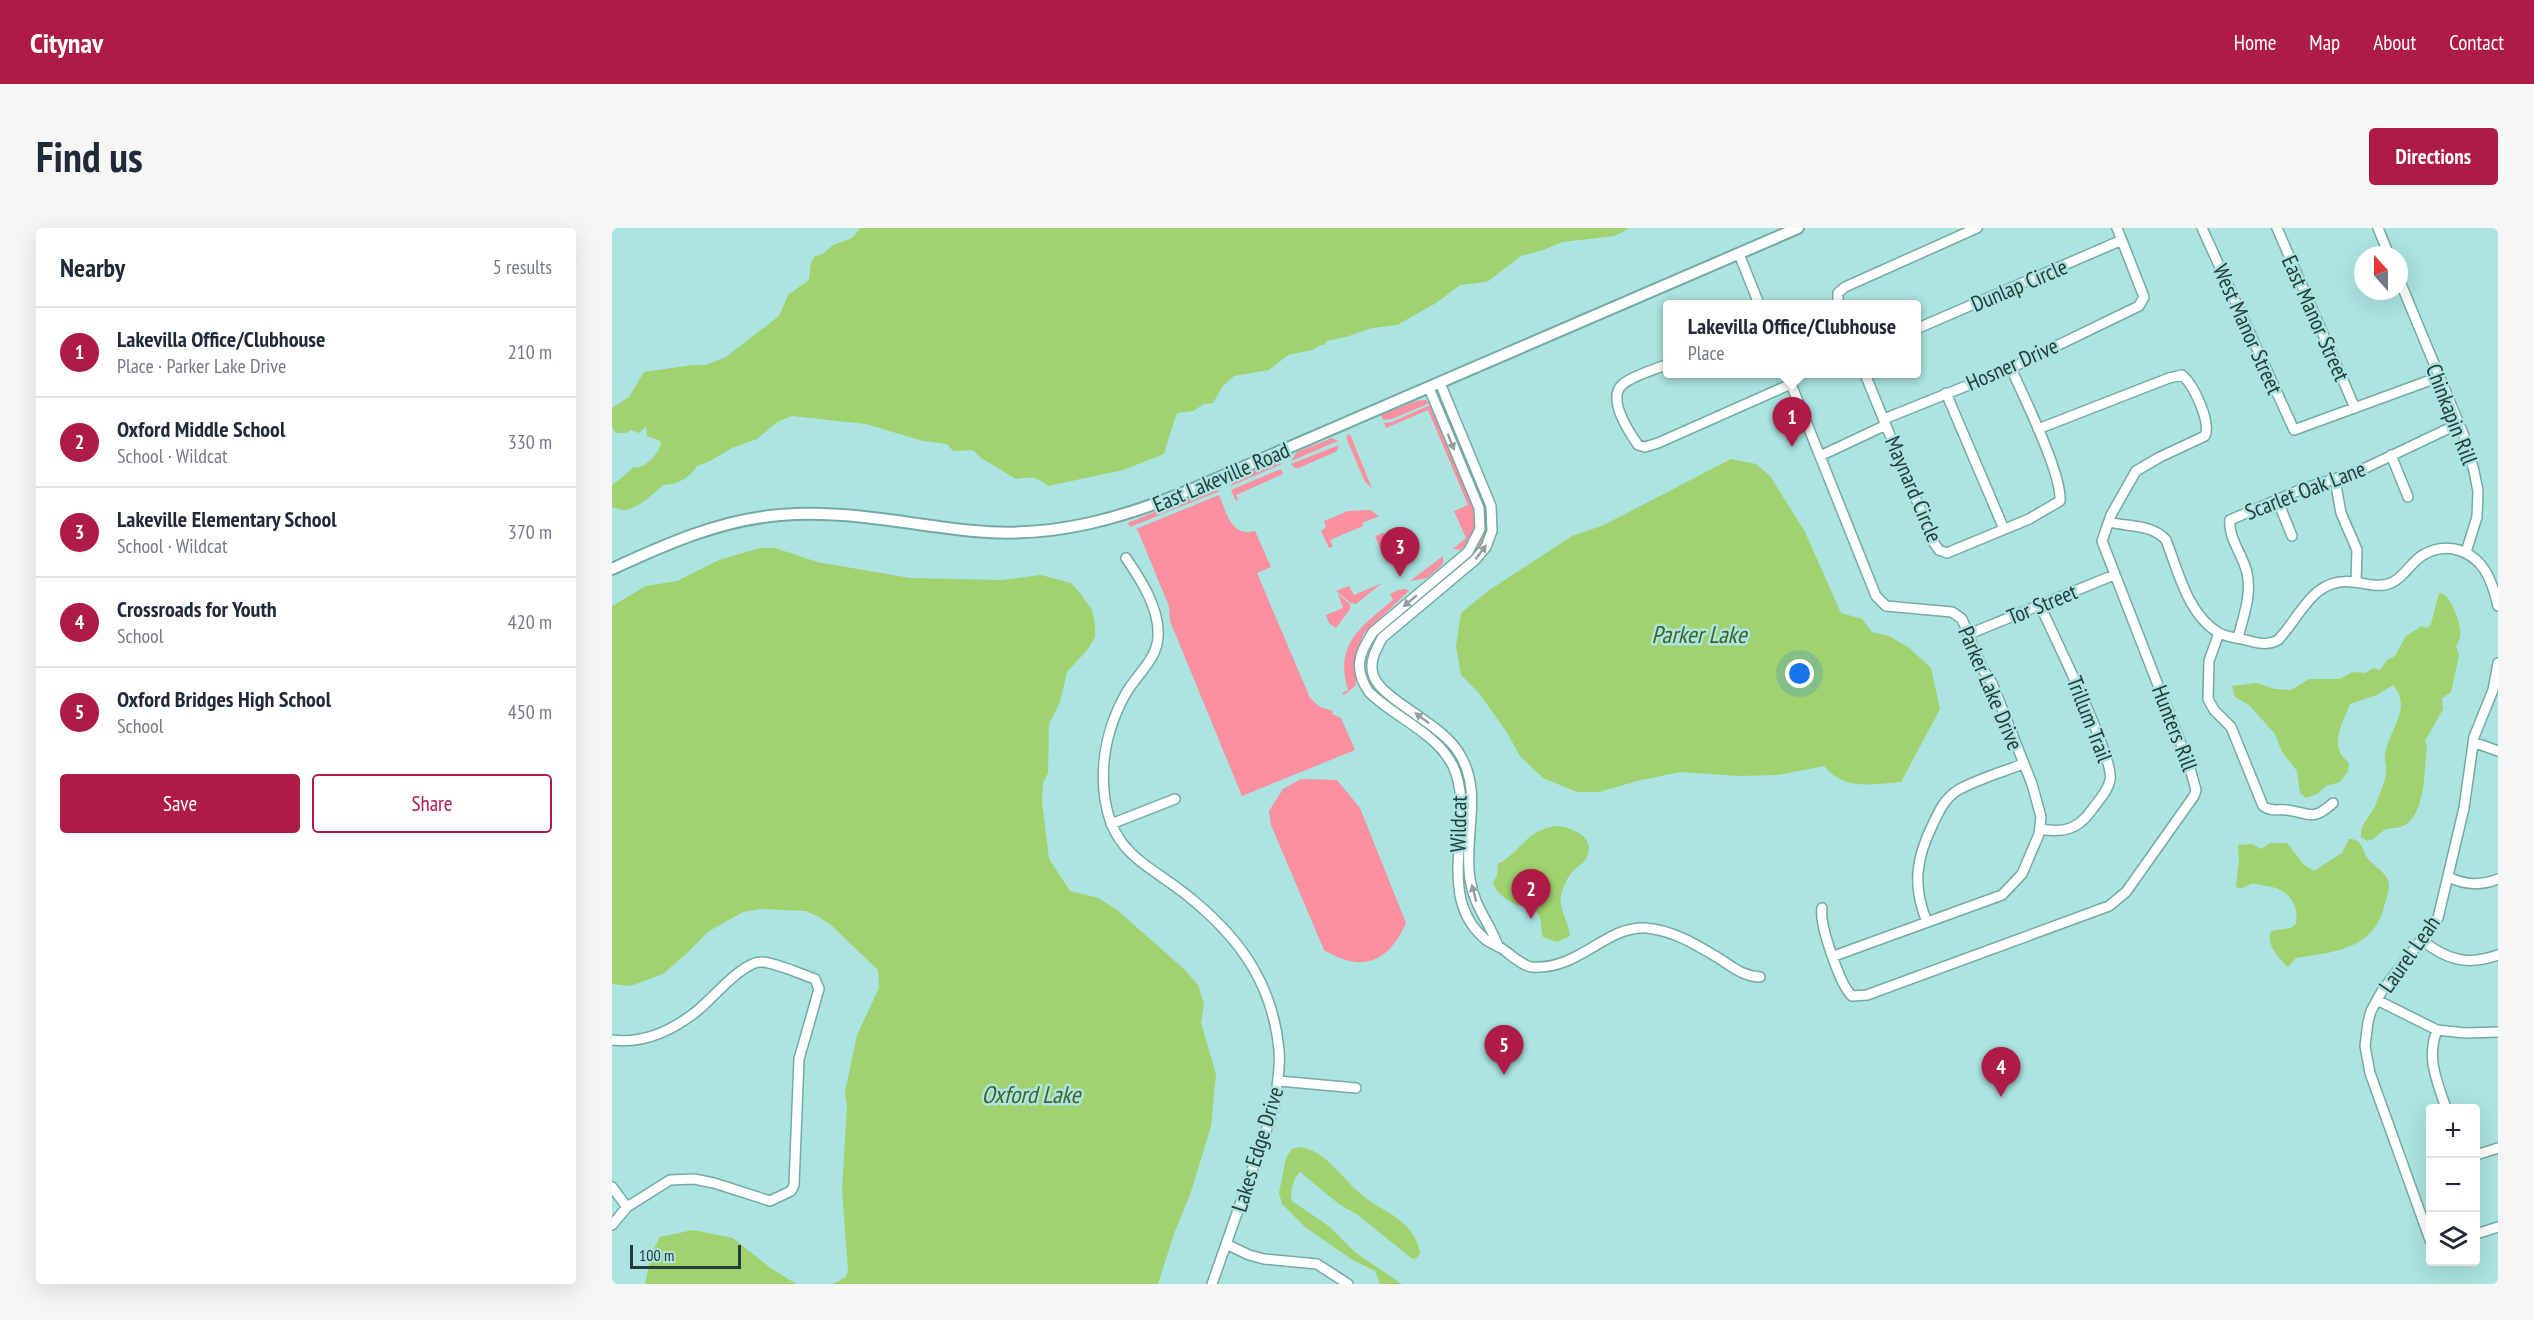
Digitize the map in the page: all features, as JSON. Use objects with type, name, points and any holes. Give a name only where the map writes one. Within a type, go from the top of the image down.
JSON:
[{"type":"main road","name":"East Lakeville Road","points":[[612,569],[698,532],[775,515],[845,514],[958,530],[1006,533],[1048,531],[1104,521],[1170,499],[1798,228]]},
{"type":"street","points":[[1838,300],[1838,294],[1845,287],[1956,232],[1977,228]]},
{"type":"street","points":[[2117,228],[2122,240]]},
{"type":"street","name":"West Manor Street","points":[[2202,228],[2294,430],[2355,408]]},
{"type":"street","name":"East Manor Street","points":[[2277,228],[2355,408]]},
{"type":"street","points":[[2378,228],[2385,246]]},
{"type":"street","name":"Hosner Drive","points":[[1820,456],[1946,393],[2011,368],[2139,306],[2144,297],[2122,240]]},
{"type":"street","name":"Dunlap Circle","points":[[1921,327],[2122,240]]},
{"type":"street","points":[[1739,254],[1757,300]]},
{"type":"street","name":"Chinkapin Rill","points":[[2408,300],[2458,423],[2469,453],[2478,490],[2475,529],[2466,552]]},
{"type":"street","points":[[1663,366],[1622,385],[1617,396],[1619,409],[1638,446],[1645,447],[1658,443],[1791,384]]},
{"type":"street","name":"Maynard Circle","points":[[1867,378],[1922,516],[1939,550],[1947,553],[2029,519],[2060,501],[2060,489],[2038,429],[2011,368]]},
{"type":"street","name":"Hunters Rill","points":[[1822,908],[1822,929],[1849,993],[1858,997],[2103,910],[2126,892],[2194,796],[2196,790],[2189,765],[2102,541],[2109,522],[2136,471],[2205,436],[2208,429],[2193,387],[2182,375],[2169,378],[2038,429]]},
{"type":"street","points":[[2355,408],[2439,377]]},
{"type":"street","name":"Parker Lake Drive","points":[[1789,378],[1880,602],[1899,609],[1952,612],[1962,619],[1982,668],[1995,690],[2038,803],[2040,829],[2022,874],[2002,895],[1834,956]]},
{"type":"street","points":[[1429,388],[1479,508],[1480,529],[1475,542],[1458,562],[1373,632],[1362,648],[1359,663],[1362,682],[1369,692],[1379,683],[1374,677],[1372,663],[1374,652],[1382,638],[1465,569],[1486,547],[1492,531],[1491,506],[1440,383]]},
{"type":"street","points":[[1946,393],[2004,529]]},
{"type":"street","name":"Scarlet Oak Lane","points":[[2238,638],[2247,600],[2248,582],[2246,567],[2229,529],[2230,520],[2302,489],[2335,480],[2458,423]]},
{"type":"street","points":[[2391,455],[2408,497]]},
{"type":"street","points":[[2335,480],[2341,513],[2356,550],[2356,582]]},
{"type":"street","points":[[2277,499],[2292,536]]},
{"type":"street","points":[[2109,522],[2148,528],[2162,535],[2192,604],[2200,616],[2219,633],[2260,644],[2274,643],[2284,634],[2321,588],[2338,581],[2384,585],[2393,582],[2420,556],[2433,550],[2446,548],[2466,552],[2484,568],[2496,591],[2498,606]]},
{"type":"street","name":"Lakes Edge Drive","points":[[1126,558],[1149,597],[1159,636],[1153,656],[1125,693],[1108,734],[1103,764],[1103,789],[1111,824],[1120,842],[1132,856],[1194,900],[1239,943],[1261,980],[1274,1023],[1279,1051],[1279,1081],[1270,1118],[1212,1284]]},
{"type":"street","points":[[1458,562],[1465,569]]},
{"type":"street","name":"Tor Street","points":[[1969,634],[2114,575]]},
{"type":"street","name":"Trillum Trail","points":[[2040,605],[2068,662],[2111,773],[2104,793],[2080,824],[2068,830],[2055,832],[2040,829]]},
{"type":"street","points":[[2219,633],[2209,661],[2208,699],[2214,710],[2231,727],[2263,806],[2267,809],[2286,810],[2311,816],[2324,811],[2333,803]]},
{"type":"street","name":"Laurel Leah","points":[[2426,1229],[2370,1073],[2365,1046],[2366,1033],[2377,1000],[2386,985],[2438,918],[2464,808],[2473,742],[2493,690],[2498,663]]},
{"type":"street","name":"Wildcat","points":[[1379,683],[1385,691],[1454,744],[1463,760],[1470,776],[1473,808],[1469,877],[1479,908],[1498,946]]},
{"type":"street","name":"Wildcat","points":[[1369,692],[1433,741],[1452,765],[1458,779],[1461,808],[1457,878],[1472,924],[1486,940],[1529,967],[1554,966],[1579,957],[1620,933],[1645,928],[1666,931],[1685,939],[1745,976],[1760,977]]},
{"type":"street","points":[[2473,742],[2498,751]]},
{"type":"street","points":[[1927,922],[1920,905],[1917,884],[1918,869],[1921,849],[1939,810],[1958,790],[2023,764]]},
{"type":"street","points":[[1111,824],[1175,799]]},
{"type":"street","points":[[2448,878],[2473,885],[2486,884],[2498,879]]},
{"type":"street","points":[[2422,940],[2436,952],[2459,961],[2475,961],[2498,955]]},
{"type":"street","points":[[612,1040],[637,1041],[656,1036],[696,1012],[747,966],[761,961],[815,979],[819,990],[799,1059],[794,1185],[791,1191],[770,1201],[714,1183],[694,1179],[670,1180],[627,1207],[612,1225]]},
{"type":"street","points":[[2377,1000],[2437,1030],[2465,1034],[2498,1032]]},
{"type":"street","points":[[2437,1030],[2431,1059],[2445,1104]]},
{"type":"street","points":[[1279,1081],[1356,1088]]},
{"type":"street","points":[[2480,1153],[2498,1148]]},
{"type":"street","points":[[612,1187],[627,1207]]},
{"type":"street","points":[[2480,1232],[2498,1227]]},
{"type":"street","points":[[1226,1244],[1263,1259],[1317,1264],[1348,1284]]},
{"type":"shaded area","points":[[1426,400],[1429,403],[1392,419],[1383,420],[1381,415],[1416,401]]},
{"type":"shaded area","points":[[1441,401],[1487,511],[1487,533],[1478,551],[1469,559],[1467,556],[1481,540],[1485,526],[1484,511]]},
{"type":"shaded area","points":[[1430,405],[1476,513],[1473,533],[1461,550],[1453,549],[1466,538],[1454,511],[1468,505],[1428,410],[1386,428],[1384,423],[1392,422]]},
{"type":"shaded area","points":[[1350,434],[1372,488],[1365,482],[1348,442],[1346,436]]},
{"type":"shaded area","points":[[1332,438],[1338,441],[1291,461],[1297,452]]},
{"type":"shaded area","points":[[1339,445],[1337,451],[1299,468],[1291,464]]},
{"type":"shaded area","points":[[1275,462],[1282,464],[1231,486],[1235,479]]},
{"type":"shaded area","points":[[1281,469],[1283,474],[1236,495],[1238,500],[1236,501],[1231,490]]},
{"type":"shaded area","points":[[1205,491],[1220,491],[1130,527],[1128,523]]},
{"type":"shaded area","points":[[1219,495],[1235,527],[1240,531],[1255,531],[1271,567],[1257,573],[1310,698],[1320,707],[1333,711],[1332,714],[1341,718],[1355,750],[1242,796],[1170,621],[1169,606],[1136,529]]},
{"type":"shaded area","points":[[1370,510],[1379,516],[1362,523],[1363,526],[1330,540],[1333,547],[1329,548],[1321,531],[1326,527],[1324,521],[1348,511]]},
{"type":"shaded area","points":[[1387,534],[1392,546],[1390,552],[1383,555],[1375,536]]},
{"type":"shaded area","points":[[1443,556],[1443,564],[1427,578],[1410,581]]},
{"type":"shaded area","points":[[1382,583],[1356,604],[1351,603],[1336,591],[1349,586],[1354,595]]},
{"type":"shaded area","points":[[1398,590],[1409,591],[1364,633],[1355,655],[1356,685],[1344,695],[1342,693],[1348,690],[1345,660],[1353,638],[1370,619],[1393,600],[1390,594]]},
{"type":"shaded area","points":[[1338,594],[1350,604],[1350,609],[1336,628],[1329,623],[1326,615],[1343,608]]},
{"type":"shaded area","points":[[1301,779],[1337,780],[1360,808],[1406,923],[1391,947],[1372,960],[1350,961],[1324,950],[1271,825],[1269,811],[1283,789]]},
{"type":"water","points":[[860,228],[1629,228],[1615,236],[1562,242],[1521,256],[1487,282],[1460,285],[1436,303],[1397,325],[1372,328],[1326,341],[1325,345],[1312,350],[1288,355],[1269,370],[1234,376],[1223,386],[1213,403],[1204,404],[1193,411],[1177,413],[1164,454],[1123,470],[1048,486],[1033,478],[1016,479],[981,458],[973,450],[953,451],[947,444],[923,441],[866,424],[792,416],[777,422],[757,439],[732,448],[697,466],[682,480],[663,485],[636,506],[624,510],[612,507],[612,485],[632,468],[648,463],[661,445],[661,441],[647,436],[646,426],[639,433],[631,430],[626,433],[616,433],[612,426],[612,408],[629,397],[644,372],[705,365],[726,357],[779,316],[788,295],[809,280],[811,263],[815,256],[852,238]]},
{"type":"water","name":"Parker Lake","points":[[1731,459],[1756,464],[1770,476],[1805,532],[1841,613],[1862,619],[1872,632],[1889,636],[1908,647],[1931,668],[1940,709],[1901,782],[1850,783],[1832,774],[1824,766],[1778,775],[1738,776],[1680,772],[1599,792],[1577,792],[1543,778],[1520,756],[1506,731],[1479,693],[1461,675],[1456,646],[1461,613],[1488,591],[1572,536],[1604,525]]},
{"type":"water","name":"Oxford Lake","points":[[760,548],[775,548],[817,562],[910,578],[1002,580],[1041,575],[1071,583],[1092,610],[1095,637],[1088,649],[1067,672],[1060,702],[1049,724],[1048,773],[1043,783],[1042,801],[1049,859],[1070,891],[1098,898],[1116,909],[1184,969],[1198,985],[1204,1004],[1201,1023],[1216,1074],[1211,1126],[1190,1195],[1175,1231],[1158,1284],[833,1284],[846,1277],[848,1271],[842,1189],[847,1107],[845,1092],[857,1035],[879,988],[878,970],[830,924],[817,916],[806,911],[760,909],[743,912],[709,931],[663,974],[630,986],[612,984],[612,606],[646,586],[677,581],[719,560]]},
{"type":"water","points":[[2439,593],[2445,595],[2449,600],[2458,620],[2460,634],[2456,646],[2459,656],[2451,692],[2442,698],[2443,709],[2425,741],[2427,747],[2420,800],[2412,819],[2405,825],[2387,829],[2367,841],[2361,837],[2362,829],[2376,804],[2383,785],[2387,745],[2400,711],[2399,694],[2393,685],[2377,695],[2350,704],[2338,740],[2341,753],[2349,763],[2348,771],[2340,782],[2326,786],[2317,794],[2306,798],[2300,793],[2297,771],[2282,752],[2275,734],[2249,705],[2235,697],[2232,686],[2256,683],[2275,689],[2291,690],[2309,679],[2340,679],[2353,672],[2365,673],[2374,668],[2380,670],[2387,660],[2395,656],[2406,636],[2422,626],[2427,628],[2431,624]]},
{"type":"water","points":[[1556,826],[1569,828],[1581,834],[1589,850],[1586,859],[1572,872],[1563,888],[1560,900],[1570,936],[1557,942],[1543,937],[1540,917],[1536,912],[1508,900],[1496,890],[1493,882],[1497,876],[1498,864],[1538,832]]},
{"type":"water","points":[[2349,839],[2359,842],[2368,859],[2388,880],[2388,894],[2379,921],[2371,932],[2350,946],[2324,954],[2296,958],[2288,967],[2274,950],[2270,936],[2271,931],[2291,928],[2296,924],[2296,909],[2290,897],[2279,889],[2254,884],[2242,888],[2236,886],[2238,845],[2252,844],[2261,849],[2270,843],[2287,843],[2304,865],[2314,871],[2342,853]]},
{"type":"water","points":[[1300,1147],[1318,1154],[1334,1166],[1362,1195],[1403,1223],[1414,1237],[1420,1253],[1416,1259],[1411,1258],[1300,1172],[1293,1185],[1292,1201],[1330,1227],[1356,1253],[1402,1284],[1380,1284],[1375,1271],[1351,1259],[1305,1227],[1282,1204],[1279,1193],[1286,1158],[1292,1149]]},
{"type":"water","points":[[693,1230],[733,1238],[769,1267],[796,1284],[645,1284],[652,1252],[660,1237]]},
{"type":"place","name":"Lakevilla Office/Clubhouse","points":[[1792,447]]},
{"type":"place","name":"Lakeville Elementary School","points":[[1400,577]]},
{"type":"place","name":"Oxford Middle School","points":[[1531,919]]},
{"type":"place","name":"Oxford Bridges High School","points":[[1504,1075]]},
{"type":"place","name":"Crossroads for Youth","points":[[2001,1097]]}]
